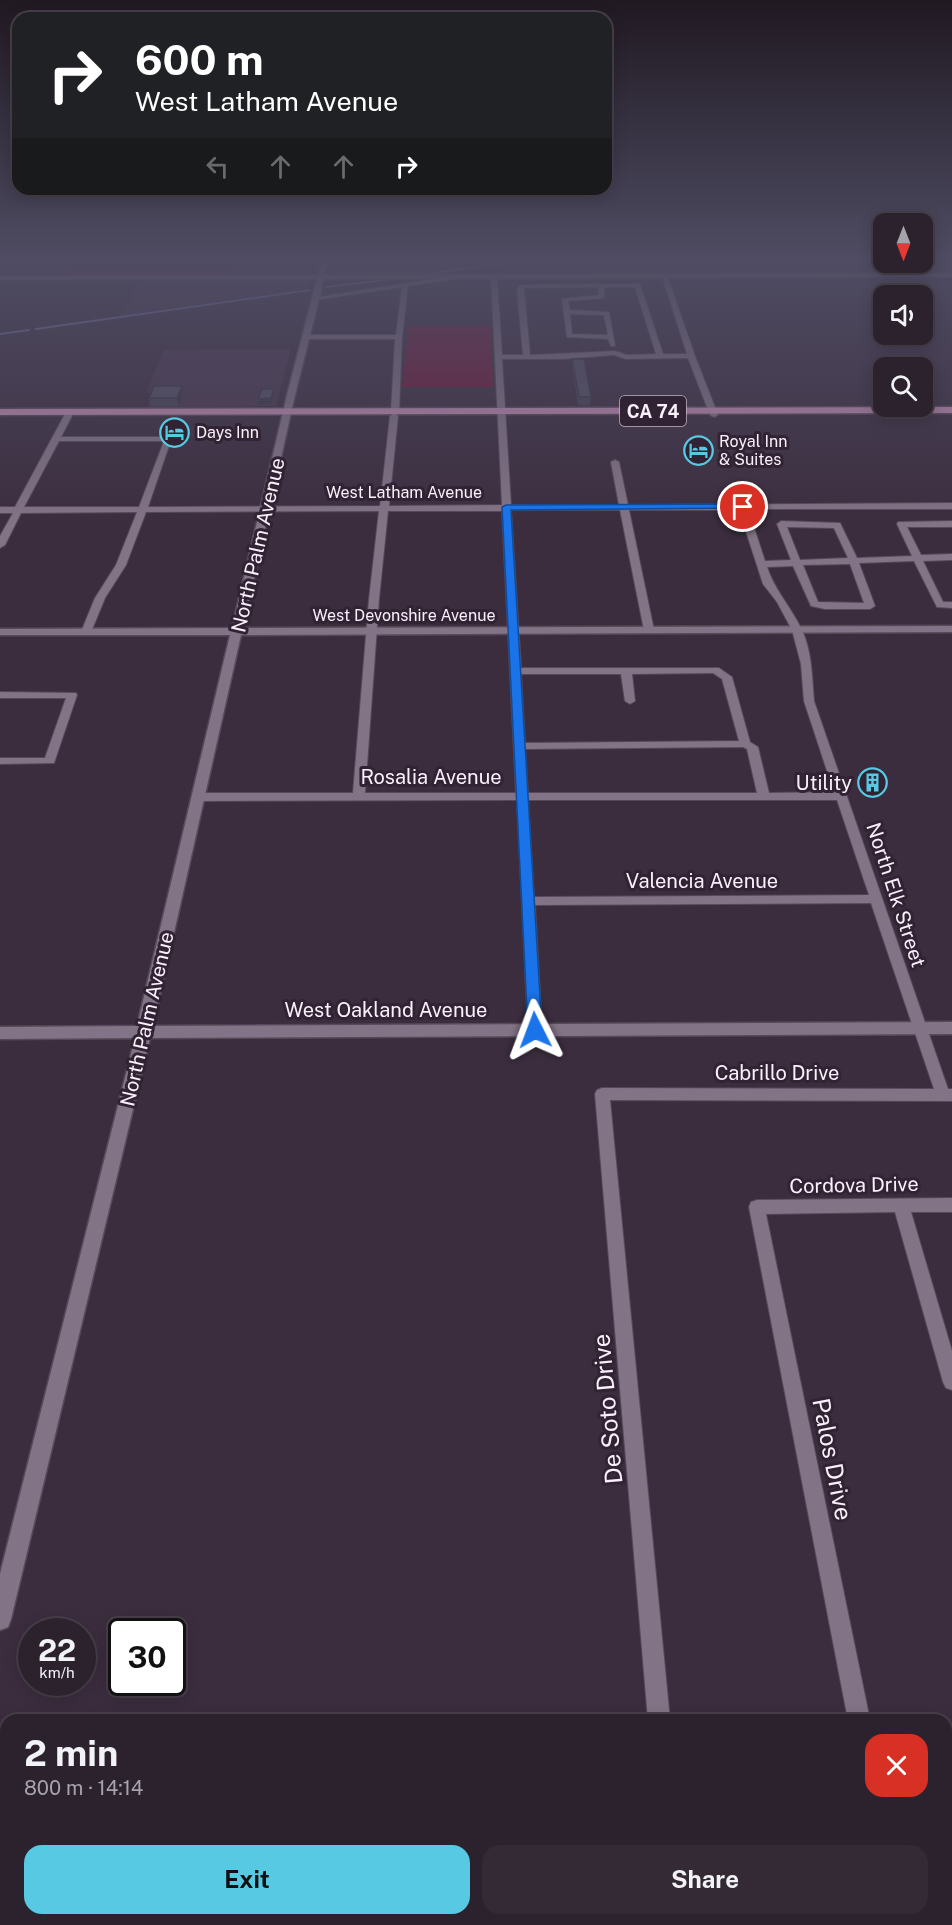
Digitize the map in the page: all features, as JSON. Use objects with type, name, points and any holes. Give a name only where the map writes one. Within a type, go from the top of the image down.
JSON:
[{"type":"main road","points":[[0,415],[22,412],[190,417],[287,414]]},
{"type":"main road","points":[[0,415],[713,413],[855,415],[952,412]]},
{"type":"main road","name":"CA 74","points":[[713,413],[952,412]]},
{"type":"street","name":"North Palm Avenue","points":[[0,1619],[144,1032],[303,348]]},
{"type":"street","points":[[359,797],[371,631],[394,414],[398,348]]},
{"type":"street","points":[[501,348],[501,414],[515,670],[525,746],[522,796],[535,1030]]},
{"type":"street","points":[[526,348],[527,357]]},
{"type":"street","points":[[614,348],[615,353]]},
{"type":"street","points":[[657,348],[660,357]]},
{"type":"street","points":[[688,348],[713,413]]},
{"type":"street","points":[[502,357],[615,353],[626,357],[691,356]]},
{"type":"street","points":[[0,545],[69,415]]},
{"type":"street","points":[[56,439],[169,439],[121,565],[100,598],[86,632]]},
{"type":"street","points":[[615,462],[626,507],[649,630]]},
{"type":"street","name":"West Latham Avenue","points":[[0,510],[952,506]]},
{"type":"street","name":"North Elk Street","points":[[743,507],[768,584],[781,601],[796,630],[806,664],[809,701],[919,1028],[947,1095]]},
{"type":"street","points":[[781,524],[837,525],[854,561],[870,606],[814,604],[796,564],[781,524]]},
{"type":"street","points":[[952,524],[901,524],[940,605],[952,605]]},
{"type":"street","points":[[761,564],[952,557]]},
{"type":"street","name":"West Devonshire Avenue","points":[[0,632],[952,629]]},
{"type":"street","points":[[515,670],[715,670],[727,677],[745,744]]},
{"type":"street","points":[[626,670],[630,701]]},
{"type":"street","points":[[0,695],[72,695],[50,761],[0,761]]},
{"type":"street","points":[[525,746],[745,744],[752,747],[765,796]]},
{"type":"street","name":"Rosalia Avenue","points":[[200,796],[842,796]]},
{"type":"street","name":"Valencia Avenue","points":[[528,902],[877,899]]},
{"type":"street","name":"West Oakland Avenue","points":[[0,1033],[952,1028]]},
{"type":"street","name":"Cabrillo Drive","points":[[602,1094],[947,1095]]},
{"type":"street","name":"De Soto Drive","points":[[602,1094],[658,1714]]},
{"type":"street","points":[[901,1205],[952,1382]]},
{"type":"street","name":"Cordova Drive","points":[[758,1207],[952,1205]]},
{"type":"street","name":"Palos Drive","points":[[758,1207],[859,1714]]},
{"type":"shaded area","points":[[406,348],[492,348],[493,387],[402,387]]},
{"type":"shaded area","points":[[291,349],[276,406],[148,408],[153,395],[146,392],[164,350]]},
{"type":"building","points":[[572,359],[584,359],[591,397],[579,397]]},
{"type":"building","points":[[154,386],[182,386],[177,398],[149,398]]},
{"type":"building","points":[[262,389],[274,389],[271,398],[258,399]]},
{"type":"building","points":[[866,775],[879,775],[883,785],[869,785]]},
{"type":"place","name":"Days Inn","points":[[175,432]]},
{"type":"place","name":"Royal Inn & Suites","points":[[698,450]]},
{"type":"place","name":"Utility","points":[[873,783]]},
{"type":"route","points":[[535,1030],[506,507],[743,507]]}]
